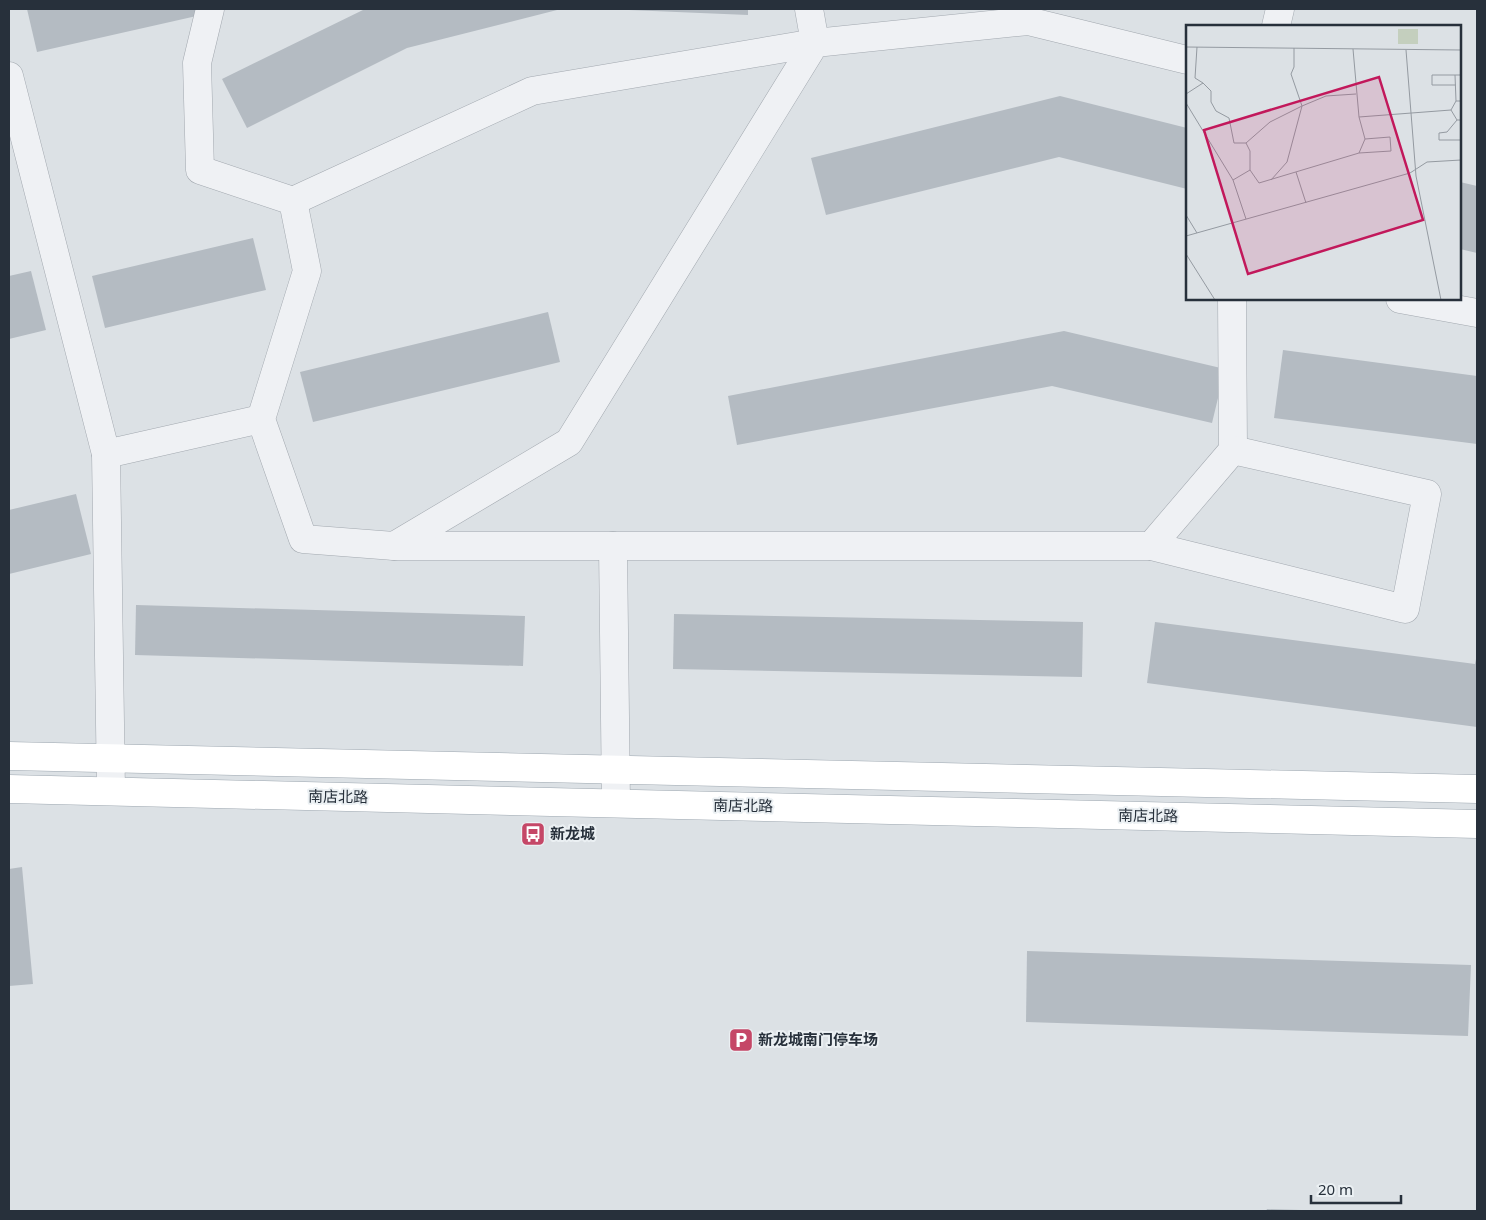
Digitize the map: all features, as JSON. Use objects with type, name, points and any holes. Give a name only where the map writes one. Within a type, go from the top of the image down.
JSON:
[{"type":"main road","points":[[9,756],[1477,789]]},
{"type":"main road","name":"南店北路","points":[[9,789],[1477,824]]},
{"type":"street","points":[[210,9],[197,63],[200,170],[292,201],[532,91],[815,43],[1028,21],[1186,60]]},
{"type":"street","points":[[394,546],[569,442],[815,43],[809,9]]},
{"type":"street","points":[[1276,25],[1280,9]]},
{"type":"street","points":[[9,76],[106,454],[111,791]]},
{"type":"street","points":[[292,201],[307,271],[261,419],[303,539],[394,546],[1152,546],[1405,609],[1427,494],[1233,450]]},
{"type":"street","points":[[1152,546],[1233,450],[1232,300]]},
{"type":"street","points":[[1406,300],[1477,313]]},
{"type":"street","points":[[106,454],[261,419]]},
{"type":"street","points":[[613,546],[616,803]]},
{"type":"building","points":[[27,9],[200,9],[201,15],[37,52]]},
{"type":"building","points":[[365,9],[561,9],[407,48],[247,128],[222,79]]},
{"type":"building","points":[[748,9],[748,15],[629,10]]},
{"type":"building","points":[[1060,96],[1186,128],[1186,189],[1059,157],[826,215],[811,158]]},
{"type":"building","points":[[1461,182],[1477,186],[1477,253],[1461,249]]},
{"type":"building","points":[[253,238],[266,290],[105,328],[92,276]]},
{"type":"building","points":[[31,271],[46,330],[9,339],[9,276]]},
{"type":"building","points":[[548,312],[560,362],[313,422],[300,372]]},
{"type":"building","points":[[1064,331],[1225,369],[1212,423],[1052,386],[737,445],[728,396]]},
{"type":"building","points":[[1283,350],[1477,376],[1477,444],[1274,418]]},
{"type":"building","points":[[76,494],[91,554],[9,574],[9,510]]},
{"type":"building","points":[[136,605],[525,616],[523,666],[135,655]]},
{"type":"building","points":[[674,614],[1083,622],[1082,677],[673,669]]},
{"type":"building","points":[[1155,622],[1475,664],[1477,659],[1477,727],[1147,683]]},
{"type":"building","points":[[22,867],[33,984],[9,986],[9,869]]},
{"type":"building","points":[[1027,951],[1471,965],[1468,1036],[1026,1022]]},
{"type":"building","points":[[1267,1209],[1301,1210],[1301,1211],[1266,1211]]},
{"type":"place","name":"新龙城","points":[[533,834]]},
{"type":"place","name":"新龙城南门停车场","points":[[741,1040]]}]
